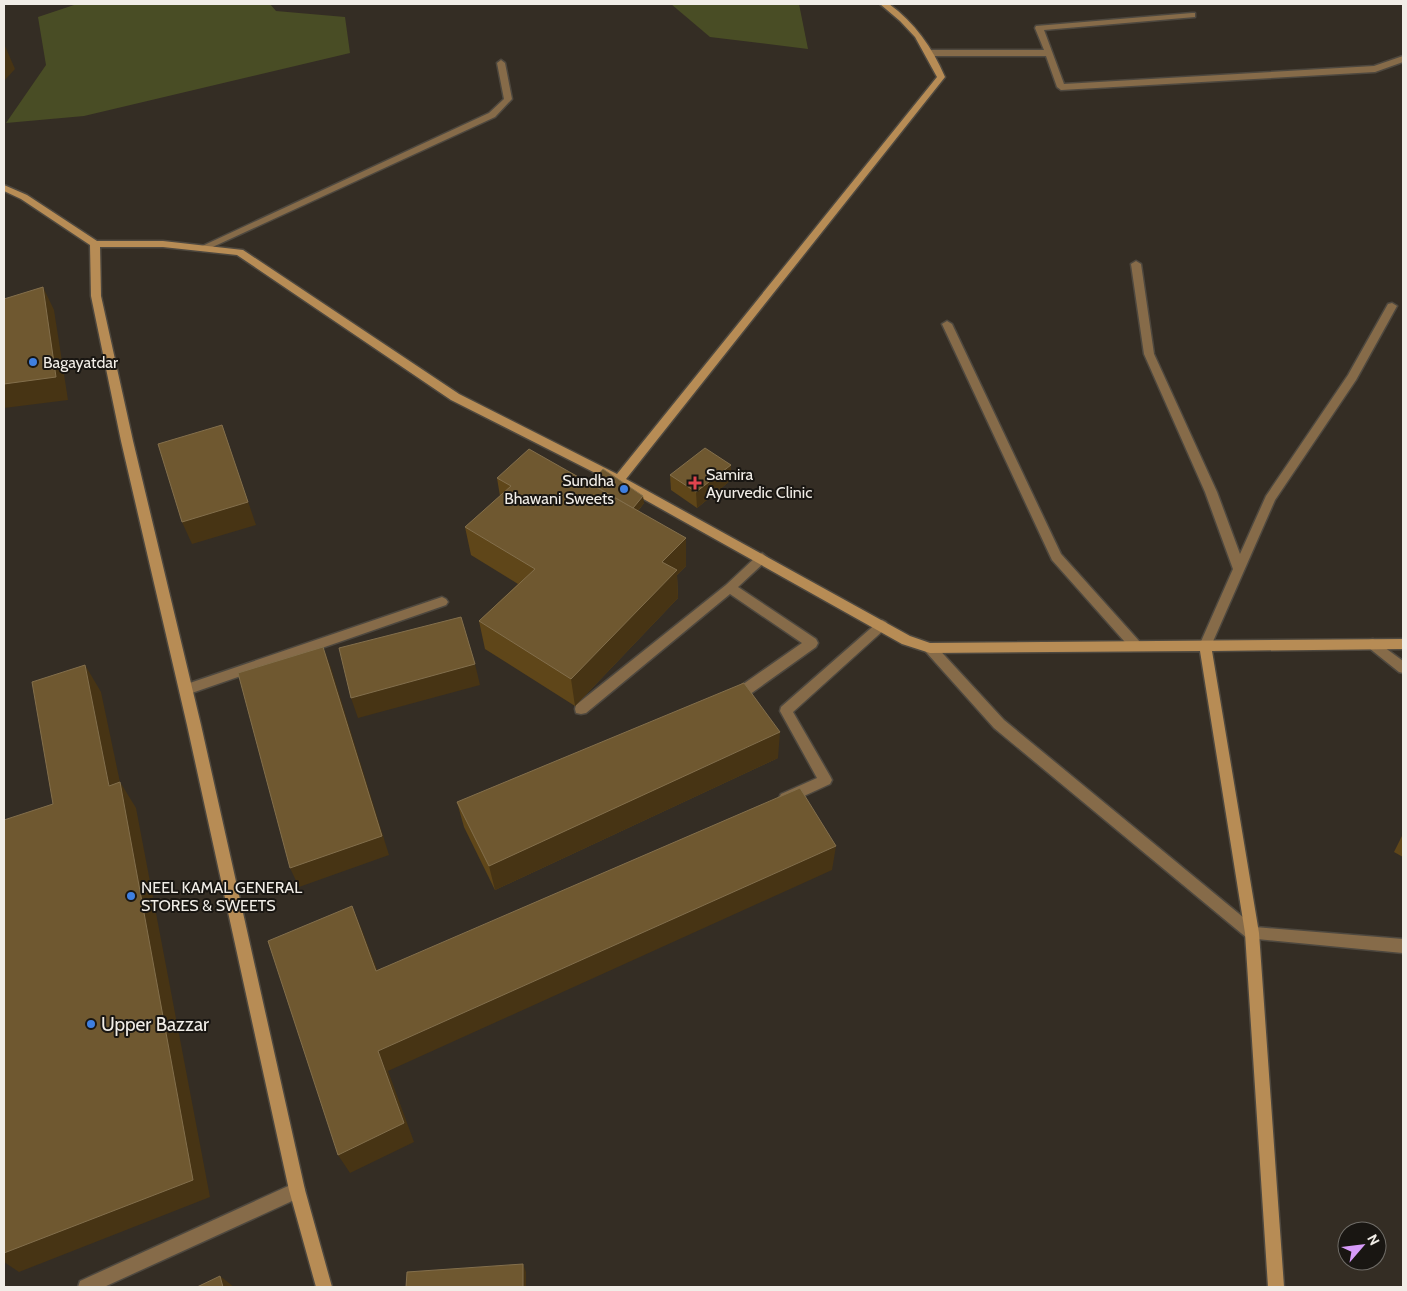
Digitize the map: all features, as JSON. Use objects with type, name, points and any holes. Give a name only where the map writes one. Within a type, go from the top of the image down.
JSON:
[{"type":"main road","points":[[619,480],[941,77],[931,53],[903,16],[884,4]]},
{"type":"main road","points":[[4,188],[24,197],[95,244],[163,244],[240,252],[455,397],[619,480],[762,558],[906,640],[930,648],[1403,644]]},
{"type":"main road","points":[[95,244],[96,296],[297,1190],[324,1287]]},
{"type":"main road","points":[[1205,646],[1252,933],[1276,1287]]},
{"type":"street","points":[[1192,15],[1039,28],[1062,86],[1375,69],[1403,59]]},
{"type":"street","points":[[931,53],[1050,53]]},
{"type":"street","points":[[203,248],[492,115],[508,98],[501,63]]},
{"type":"street","points":[[1136,264],[1149,354],[1211,492],[1239,569]]},
{"type":"street","points":[[1205,646],[1270,499],[1352,377],[1392,306]]},
{"type":"street","points":[[947,324],[1056,557],[1136,646]]},
{"type":"street","points":[[581,710],[730,588],[762,558]]},
{"type":"street","points":[[724,705],[812,643],[730,588]]},
{"type":"street","points":[[186,690],[442,602]]},
{"type":"street","points":[[770,805],[825,780],[786,711],[882,626]]},
{"type":"street","points":[[1373,644],[1403,668]]},
{"type":"street","points":[[930,648],[999,724],[1252,933],[1403,946]]},
{"type":"street","points":[[86,1287],[297,1190]]},
{"type":"green space","points":[[77,4],[270,4],[276,11],[345,17],[350,53],[84,116],[6,123],[46,65],[38,17]]},
{"type":"green space","points":[[671,4],[799,4],[808,49],[710,37]]},
{"type":"building","points":[[43,287],[56,377],[4,384],[4,299]]},
{"type":"building","points":[[222,425],[248,502],[182,522],[158,444]]},
{"type":"building","points":[[705,448],[731,465],[696,492],[670,475]]},
{"type":"building","points":[[529,449],[686,538],[662,562],[677,570],[571,679],[479,621],[535,569],[465,527],[511,486],[497,478]]},
{"type":"building","points":[[603,469],[643,496],[633,508],[590,483]]},
{"type":"building","points":[[461,617],[475,664],[351,698],[339,648]]},
{"type":"building","points":[[323,647],[382,836],[290,868],[238,673]]},
{"type":"building","name":"Upper Bazzar","points":[[85,665],[109,786],[120,782],[193,1180],[4,1253],[4,820],[53,804],[32,682]]},
{"type":"building","points":[[744,683],[780,732],[489,866],[457,802]]},
{"type":"building","points":[[800,788],[836,846],[378,1051],[404,1123],[338,1155],[268,941],[352,906],[376,971]]},
{"type":"building","points":[[523,1264],[523,1287],[406,1287],[407,1272]]},
{"type":"building","points":[[220,1276],[223,1287],[197,1287]]},
{"type":"place","name":"Bagayatdar","points":[[33,362]]},
{"type":"place","name":"Samira Ayurvedic Clinic","points":[[695,483]]},
{"type":"place","name":"Sundha Bhawani Sweets","points":[[624,489]]},
{"type":"place","name":"NEEL KAMAL GENERAL STORES & SWEETS","points":[[131,896]]},
{"type":"place","name":"Upper Bazzar","points":[[91,1024]]}]
